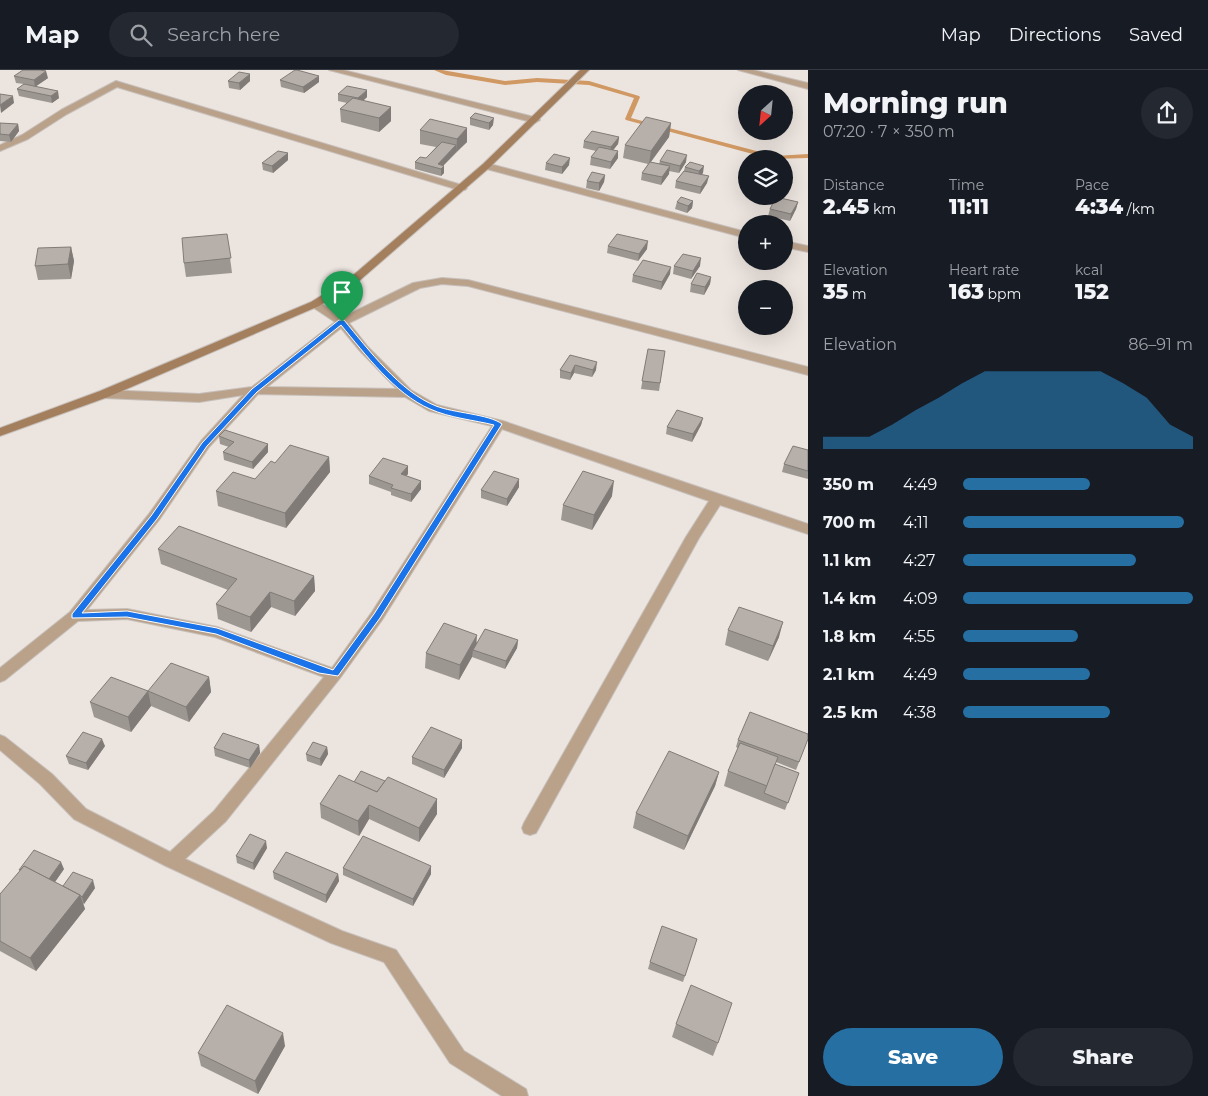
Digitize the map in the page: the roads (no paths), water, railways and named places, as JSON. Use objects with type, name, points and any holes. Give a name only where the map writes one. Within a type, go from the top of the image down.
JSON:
[{"type":"main road","points":[[0,432],[104,394],[315,304],[356,279],[462,188],[584,71]]},
{"type":"street","points":[[333,70],[535,120]]},
{"type":"street","points":[[742,70],[808,86]]},
{"type":"street","points":[[0,148],[25,137],[64,112],[116,84],[462,188]]},
{"type":"street","points":[[486,166],[738,234]]},
{"type":"street","points":[[793,246],[808,249]]},
{"type":"street","points":[[0,676],[74,616],[154,518],[205,444],[254,390],[342,322],[417,285],[442,281],[468,283],[808,371]]},
{"type":"street","points":[[315,304],[342,322],[364,349],[407,393],[433,408],[499,424],[808,529]]},
{"type":"street","points":[[104,394],[199,398],[254,390],[407,393]]},
{"type":"street","points":[[172,861],[220,816],[335,674],[377,616],[499,424]]},
{"type":"street","points":[[530,828],[693,537],[717,499]]},
{"type":"street","points":[[74,616],[127,614],[217,632],[322,671],[335,674]]},
{"type":"street","points":[[0,741],[46,779],[80,814],[172,861],[337,937],[390,956],[457,1057],[519,1096]]},
{"type":"waterway","points":[[437,70],[505,83],[537,80],[589,83],[637,97],[628,119],[775,158],[808,156]]}]
